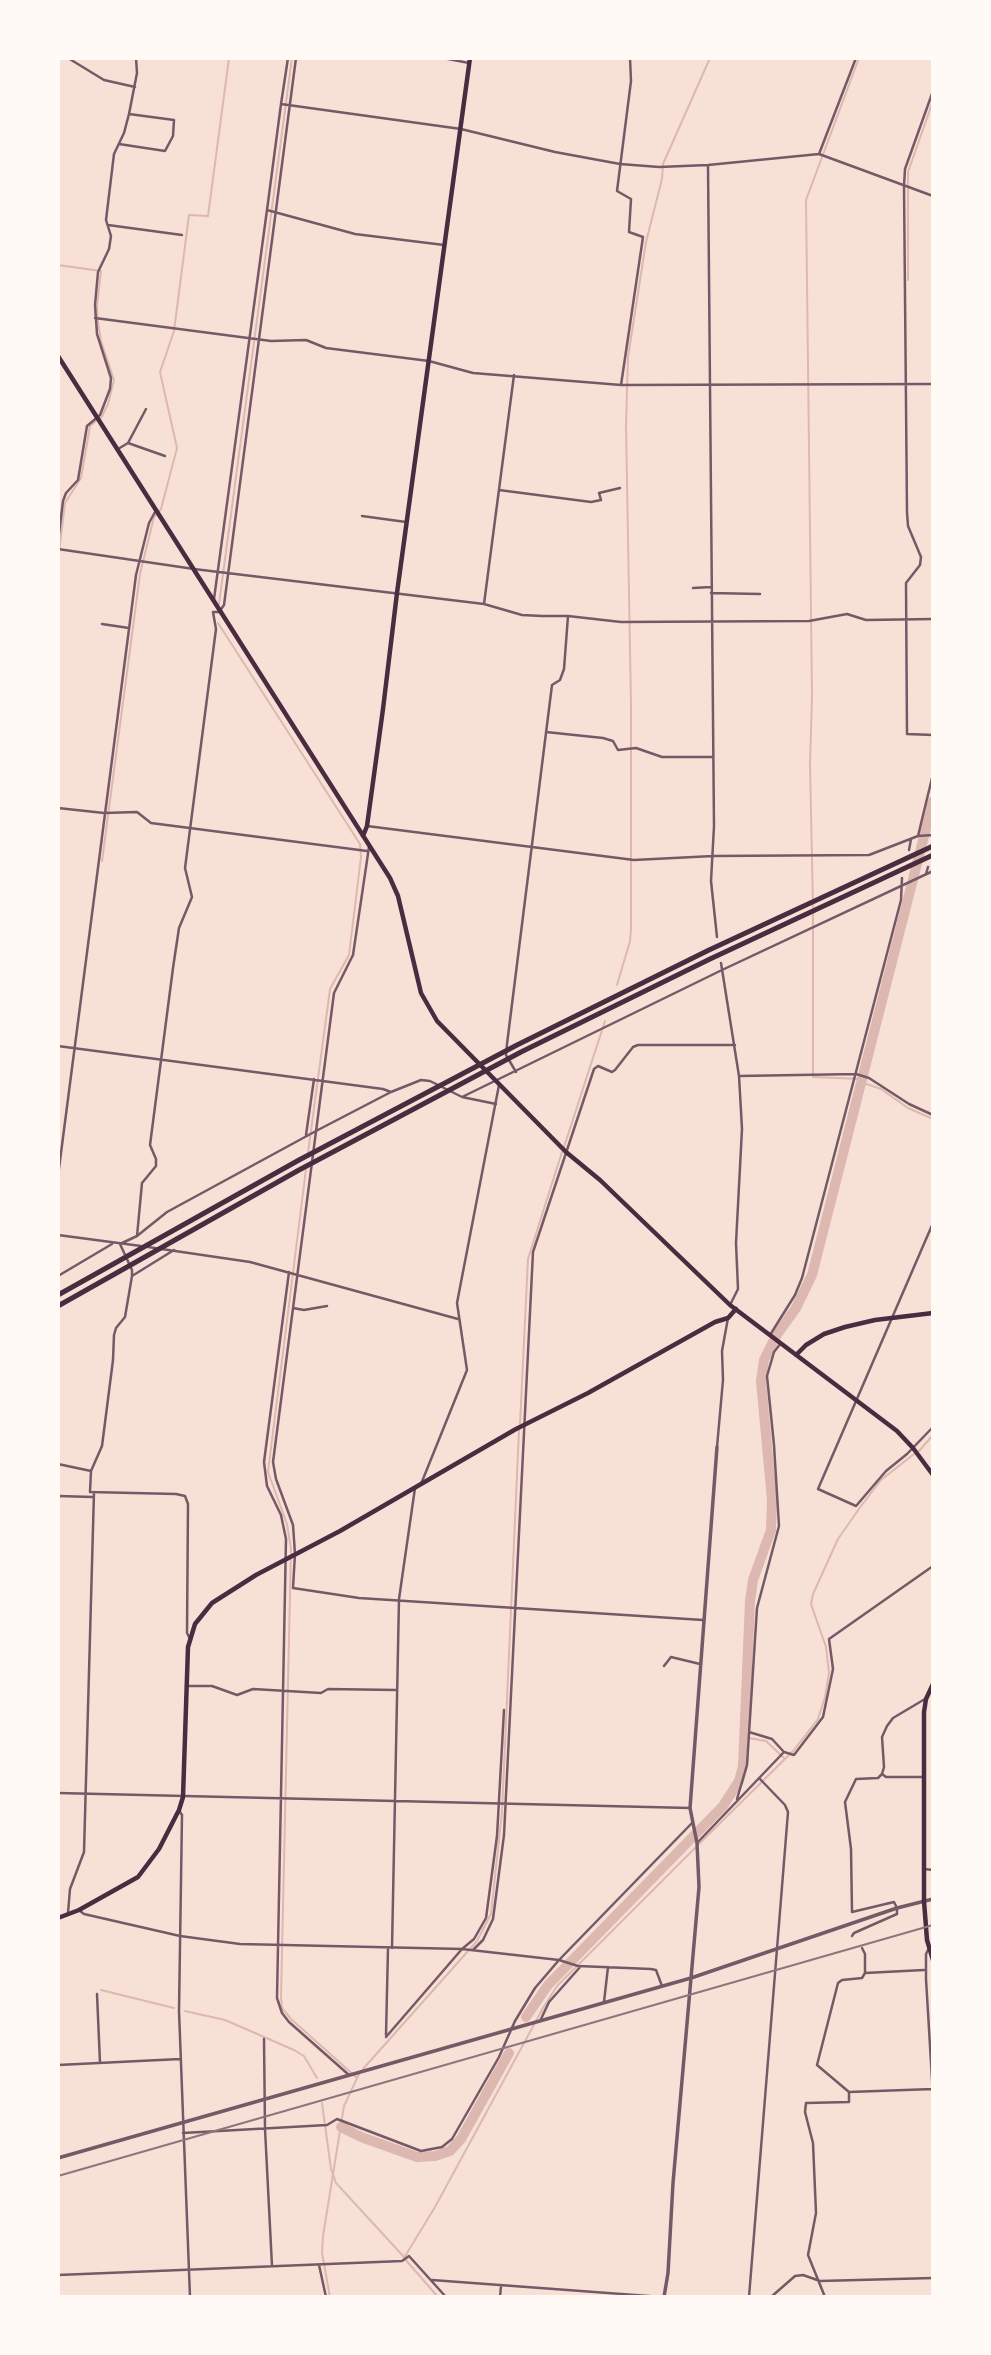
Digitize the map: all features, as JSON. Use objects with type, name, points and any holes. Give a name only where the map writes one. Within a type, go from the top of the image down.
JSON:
[{"type":"highway","points":[[58,1295],[299,1160],[517,1045],[909,853],[931,847]]},
{"type":"highway","points":[[58,1306],[299,1170],[521,1052],[710,959],[931,856]]},
{"type":"main road","points":[[363,836],[367,826],[469,60]]},
{"type":"main road","points":[[58,356],[369,849],[390,878],[398,896],[421,993],[429,1010],[445,1031],[566,1152],[730,1305],[890,1425],[913,1448],[933,1475]]},
{"type":"main road","points":[[58,1918],[79,1910],[138,1877],[159,1849],[179,1810],[183,1797],[190,1639],[198,1619],[212,1603],[516,1429],[715,1322],[728,1318],[736,1309]]},
{"type":"main road","points":[[796,1355],[824,1334],[863,1322],[933,1313]]},
{"type":"main road","points":[[933,1684],[924,1712],[924,1901],[929,1948],[933,1960]]},
{"type":"street","points":[[68,58],[103,80],[135,87]]},
{"type":"street","points":[[58,542],[63,501],[66,493],[78,480],[87,426],[105,408],[111,378],[97,334],[95,318],[98,272],[109,249],[111,236],[106,220],[112,167],[114,154],[124,133],[135,87],[138,63],[136,58]]},
{"type":"street","points":[[213,601],[220,572],[288,58]]},
{"type":"street","points":[[137,1236],[142,1183],[156,1166],[150,1145],[179,928],[192,897],[185,868],[216,629],[213,611],[219,611],[224,605],[296,58]]},
{"type":"street","points":[[443,58],[469,60]]},
{"type":"street","points":[[621,385],[643,237],[629,232],[631,198],[617,191],[631,81],[630,58]]},
{"type":"street","points":[[819,154],[856,58]]},
{"type":"street","points":[[933,91],[905,169],[904,186],[907,512],[908,526],[921,557],[920,565],[906,583],[907,734],[933,735]]},
{"type":"street","points":[[281,104],[461,129],[545,150],[620,164],[659,167],[819,154],[933,196]]},
{"type":"street","points":[[119,144],[165,150],[173,136],[174,120],[129,114]]},
{"type":"street","points":[[708,164],[712,890],[717,937]]},
{"type":"street","points":[[267,210],[355,234],[444,245]]},
{"type":"street","points":[[108,225],[182,235]]},
{"type":"street","points":[[95,318],[271,341],[298,339],[326,348],[429,361],[473,373],[621,385],[933,383]]},
{"type":"street","points":[[484,604],[514,375]]},
{"type":"street","points":[[118,449],[128,443],[146,409]]},
{"type":"street","points":[[128,443],[165,456]]},
{"type":"street","points":[[499,490],[591,502],[601,500],[599,493],[620,488]]},
{"type":"street","points":[[58,1176],[60,1142],[129,628],[140,560],[149,523],[156,509]]},
{"type":"street","points":[[362,516],[406,522]]},
{"type":"street","points":[[58,549],[194,569],[484,604],[522,615],[568,615],[621,622],[809,621],[847,614],[866,620],[933,619]]},
{"type":"street","points":[[693,588],[711,587]]},
{"type":"street","points":[[712,593],[760,594]]},
{"type":"street","points":[[516,1072],[506,1055],[507,1044],[552,685],[560,680],[564,668],[568,615]]},
{"type":"street","points":[[102,624],[129,628]]},
{"type":"street","points":[[546,732],[603,738],[613,741],[618,750],[636,748],[662,757],[713,757]]},
{"type":"street","points":[[918,836],[933,774]]},
{"type":"street","points":[[58,808],[104,813],[137,812],[150,822],[369,849],[353,955],[334,993],[273,1462],[276,1479],[293,1525],[285,1587],[277,1998],[289,2022],[349,2075]]},
{"type":"street","points":[[367,826],[634,860],[713,856],[869,855],[918,836],[933,835]]},
{"type":"street","points":[[909,853],[911,839]]},
{"type":"street","points":[[926,874],[928,867]]},
{"type":"street","points":[[462,1097],[498,1083],[722,970],[933,871]]},
{"type":"street","points":[[770,1335],[795,1295],[802,1278],[901,900],[902,878]]},
{"type":"street","points":[[721,963],[739,1076],[742,1129],[736,1243],[738,1289],[730,1305]]},
{"type":"street","points":[[473,1950],[483,1940],[493,1919],[507,1803],[533,1252],[594,1069],[598,1066],[612,1072],[633,1047],[638,1045],[735,1045]]},
{"type":"street","points":[[58,1046],[383,1088],[391,1092]]},
{"type":"street","points":[[739,1076],[856,1074],[867,1077],[909,1104],[933,1115]]},
{"type":"street","points":[[306,1136],[314,1079]]},
{"type":"street","points":[[120,1244],[137,1236],[167,1212],[306,1136],[391,1092],[421,1080],[430,1081],[462,1097],[496,1104]]},
{"type":"street","points":[[498,1083],[458,1292],[458,1319],[467,1370],[418,1486],[399,1599],[386,2037],[474,1939],[486,1918],[497,1836],[504,1710]]},
{"type":"street","points":[[933,1223],[818,1489],[856,1506],[886,1471],[933,1427]]},
{"type":"street","points":[[58,1235],[233,1258],[458,1319]]},
{"type":"street","points":[[58,1276],[113,1243]]},
{"type":"street","points":[[120,1244],[132,1270],[132,1276],[125,1317],[114,1335],[102,1446],[91,1471],[90,1492],[185,1496],[188,1504],[187,1633],[190,1639]]},
{"type":"street","points":[[132,1276],[174,1250]]},
{"type":"street","points":[[289,1272],[264,1462],[267,1486],[281,1515],[291,1556],[293,1588]]},
{"type":"street","points":[[293,1308],[304,1310],[327,1306]]},
{"type":"street","points":[[430,2280],[663,2297],[668,2273],[673,2183],[699,1886],[697,1841],[690,1808],[723,1380],[722,1351],[728,1318]]},
{"type":"street","points":[[737,1799],[747,1765],[757,1608],[780,1519],[767,1376],[774,1352],[781,1343]]},
{"type":"street","points":[[58,1464],[91,1471]]},
{"type":"street","points":[[68,1914],[70,1889],[85,1852],[94,1492]]},
{"type":"street","points":[[58,1496],[94,1497]]},
{"type":"street","points":[[749,1732],[772,1740],[784,1752],[794,1755],[823,1717],[833,1669],[829,1639],[933,1566]]},
{"type":"street","points":[[285,1587],[359,1598],[703,1620]]},
{"type":"street","points":[[664,1665],[671,1657],[700,1664]]},
{"type":"street","points":[[186,1686],[212,1686],[237,1695],[253,1689],[321,1693],[328,1689],[397,1690]]},
{"type":"street","points":[[852,1936],[897,1914],[897,1908],[894,1902],[852,1912],[851,1849],[845,1802],[856,1779],[878,1778],[882,1774],[882,1737],[893,1718],[926,1699]]},
{"type":"street","points":[[697,1841],[784,1752]]},
{"type":"street","points":[[882,1774],[886,1777],[924,1776]]},
{"type":"street","points":[[749,2297],[788,1812],[785,1805],[759,1778]]},
{"type":"street","points":[[58,1793],[690,1808]]},
{"type":"street","points":[[179,1810],[183,1815],[180,2011],[190,2297]]},
{"type":"street","points":[[183,2133],[321,2126],[344,2120],[421,2151],[442,2147],[452,2139],[535,1988],[693,1825]]},
{"type":"street","points":[[924,1870],[933,1870]]},
{"type":"street","points":[[58,2158],[691,1978],[897,1908],[933,1899]]},
{"type":"street","points":[[79,1910],[84,1914],[180,1936],[240,1944],[473,1950],[561,1960],[579,1966],[656,1970],[662,1986]]},
{"type":"street","points":[[862,1948],[865,1954],[865,1973],[862,1978],[838,1983],[817,2065],[849,2092],[933,2089]]},
{"type":"street","points":[[929,1948],[926,1954],[926,1970],[933,2096]]},
{"type":"street","points":[[541,2020],[549,2002],[579,1966]]},
{"type":"street","points":[[603,2002],[608,1967]]},
{"type":"street","points":[[865,1973],[926,1970]]},
{"type":"street","points":[[97,1994],[100,2063]]},
{"type":"street","points":[[264,2039],[265,2129],[272,2266]]},
{"type":"street","points":[[58,2064],[181,2059]]},
{"type":"street","points":[[825,2297],[808,2255],[816,2213],[813,2143],[805,2112],[806,2103],[849,2102],[849,2092]]},
{"type":"street","points":[[933,2165],[933,2176]]},
{"type":"street","points":[[58,2275],[401,2261],[409,2256],[446,2297]]},
{"type":"street","points":[[319,2265],[326,2297]]},
{"type":"street","points":[[771,2297],[795,2276],[803,2275],[820,2281],[933,2278]]},
{"type":"street","points":[[500,2286],[500,2297]]},
{"type":"waterway","points":[[102,861],[140,574],[154,517],[161,509],[177,448],[160,372],[174,331],[189,215],[208,216],[229,58]]},
{"type":"waterway","points":[[219,604],[292,58]]},
{"type":"waterway","points":[[617,985],[631,929],[631,704],[626,426],[628,357],[646,242],[662,179],[663,164],[710,58]]},
{"type":"waterway","points":[[813,907],[806,200],[859,58]]},
{"type":"waterway","points":[[908,280],[908,172],[933,101]]},
{"type":"waterway","points":[[58,265],[101,271],[98,322],[101,341],[114,380],[101,418]]},
{"type":"waterway","points":[[58,561],[65,503],[81,478],[90,426],[96,421]]},
{"type":"waterway","points":[[218,623],[360,844],[361,857],[349,955],[330,989],[308,1153]]},
{"type":"waterway","points":[[526,2017],[548,1985],[723,1806],[739,1781],[743,1766],[750,1601],[753,1580],[771,1530],[772,1500],[761,1381],[764,1360],[776,1336],[796,1308],[812,1275],[933,801]]},
{"type":"waterway","points":[[813,913],[813,1077],[861,1079]]},
{"type":"waterway","points":[[564,1147],[605,1021]]},
{"type":"waterway","points":[[861,1082],[881,1089],[908,1108],[933,1119]]},
{"type":"waterway","points":[[520,1424],[528,1259],[562,1152]]},
{"type":"waterway","points":[[306,1169],[268,1472],[287,1524],[291,1549],[281,1996],[282,2008],[291,2019],[356,2077]]},
{"type":"waterway","points":[[363,2069],[477,1941],[491,1914],[502,1812],[519,1430]]},
{"type":"waterway","points":[[919,1451],[933,1435]]},
{"type":"waterway","points":[[699,1844],[794,1750],[818,1719],[829,1673],[826,1647],[811,1604],[813,1594],[838,1539],[861,1506],[881,1480],[914,1454]]},
{"type":"waterway","points":[[743,1737],[766,1741],[784,1758]]},
{"type":"waterway","points":[[438,2297],[404,2258],[435,2207],[543,2008],[557,1986],[695,1848]]},
{"type":"waterway","points":[[101,1990],[174,2008]]},
{"type":"waterway","points":[[185,2011],[225,2020],[294,2050],[304,2056],[317,2078]]},
{"type":"waterway","points":[[341,2127],[417,2157],[435,2156],[450,2151],[461,2139],[509,2053]]},
{"type":"waterway","points":[[330,2297],[322,2253],[323,2236],[344,2106],[359,2074]]},
{"type":"waterway","points":[[322,2103],[331,2169],[336,2183],[404,2257]]},
{"type":"railway","points":[[58,2176],[933,1925]]}]
